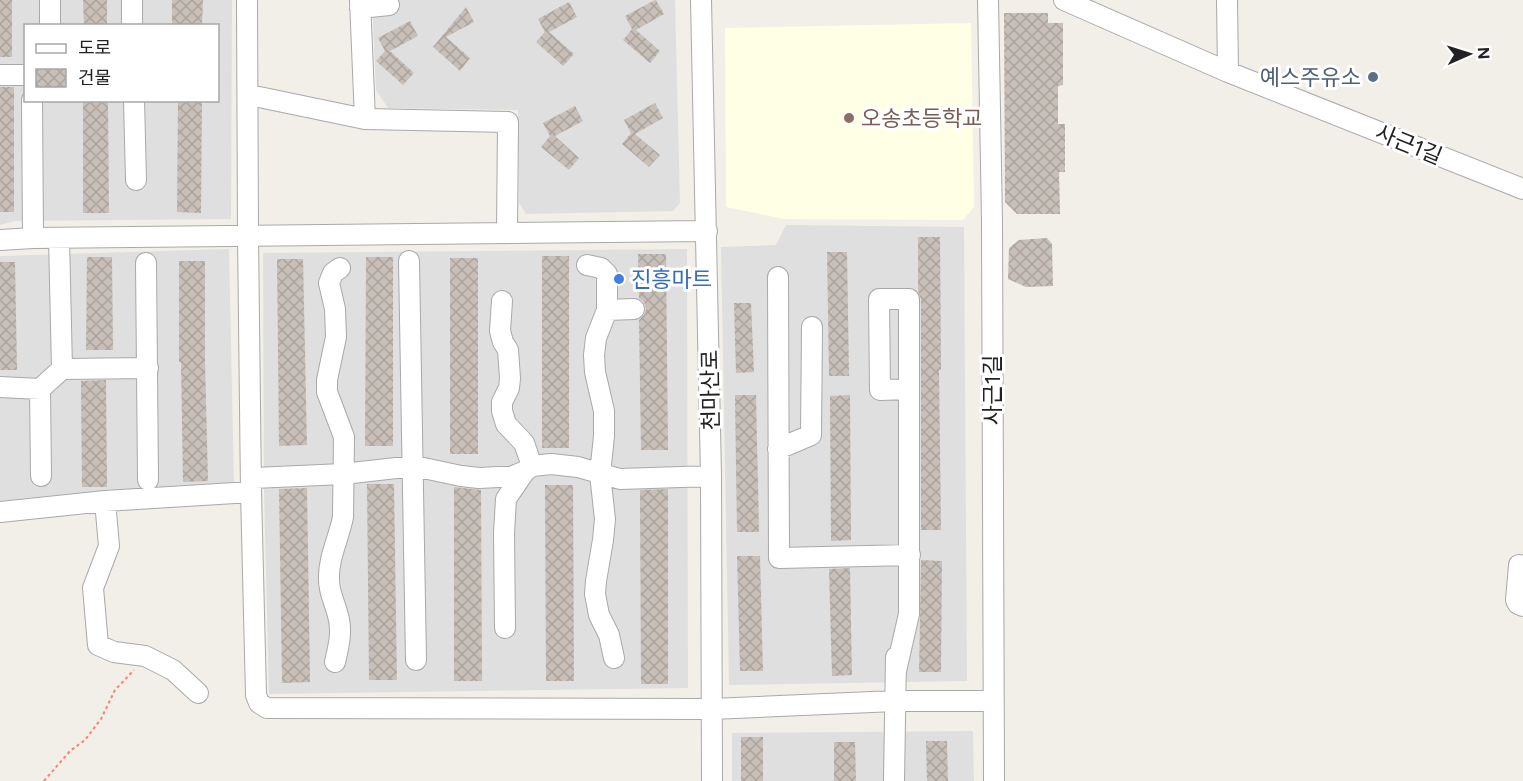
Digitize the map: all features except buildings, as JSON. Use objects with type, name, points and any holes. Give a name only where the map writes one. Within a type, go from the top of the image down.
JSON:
[{"type":"street","points":[[50,0],[50,24]]},
{"type":"street","points":[[132,0],[132,24]]},
{"type":"street","points":[[247,0],[251,485],[256,695],[259,703],[267,708],[712,709],[895,701],[993,701]]},
{"type":"street","name":"천마산로","points":[[701,0],[711,476],[712,781]]},
{"type":"street","name":"사근1길","points":[[988,0],[992,232],[994,781]]},
{"type":"street","name":"사근1길","points":[[1064,0],[1228,72],[1523,189]]},
{"type":"street","points":[[1227,0],[1228,72]]},
{"type":"street","points":[[365,119],[360,4],[389,5]]},
{"type":"street","points":[[0,75],[24,75]]},
{"type":"street","points":[[259,96],[365,119],[508,122],[507,232]]},
{"type":"street","points":[[32,102],[33,238]]},
{"type":"street","points":[[134,102],[136,180]]},
{"type":"street","points":[[0,240],[248,235],[706,231]]},
{"type":"street","points":[[58,238],[63,369]]},
{"type":"street","points":[[409,261],[416,660]]},
{"type":"street","points":[[146,263],[148,480]]},
{"type":"street","points":[[587,265],[601,268],[607,274],[607,310],[596,338],[594,355],[604,422],[601,474],[605,527],[595,594],[599,615],[609,635],[614,658]]},
{"type":"street","points":[[335,662],[341,635],[338,613],[332,599],[328,578],[342,516],[344,437],[327,392],[327,381],[336,337],[335,309],[329,283],[333,273],[340,268]]},
{"type":"street","points":[[778,277],[779,558],[910,555]]},
{"type":"street","points":[[502,301],[500,331],[508,350],[510,378],[509,388],[502,402],[502,411],[506,424],[524,443],[529,468],[506,499],[505,628]]},
{"type":"street","points":[[607,310],[634,309]]},
{"type":"street","points":[[778,449],[811,435],[812,327]]},
{"type":"street","points":[[0,387],[40,389],[63,369],[148,368]]},
{"type":"street","points":[[40,389],[41,476]]},
{"type":"street","points":[[896,671],[909,614],[909,389]]},
{"type":"street","points":[[0,512],[414,466],[479,478],[512,477],[529,468],[551,464],[578,467],[620,479],[711,476]]},
{"type":"street","points":[[105,501],[109,546],[93,588],[98,645],[114,652],[146,656],[173,670],[198,693]]},
{"type":"street","points":[[1518,565],[1516,600],[1523,606]]},
{"type":"street","points":[[894,781],[897,594]]},
{"type":"path","points":[[44,781],[70,751],[85,740],[101,718],[115,690],[146,656]]},
{"type":"shaded area","points":[[0,0],[232,0],[231,219],[15,221],[0,225]]},
{"type":"shaded area","points":[[372,0],[675,0],[680,203],[673,211],[526,214],[519,203],[518,110],[388,108],[376,90]]},
{"type":"shaded area","name":"오송초등학교","points":[[971,23],[974,207],[963,220],[784,219],[726,207],[725,28]]},
{"type":"shaded area","points":[[786,225],[964,227],[967,681],[729,685],[721,247],[776,245]]},
{"type":"shaded area","points":[[229,249],[234,485],[0,507],[0,256]]},
{"type":"shaded area","points":[[687,249],[688,688],[269,694],[264,492],[263,253]]},
{"type":"shaded area","points":[[973,731],[974,781],[732,781],[732,733]]},
{"type":"place","name":"예스주유소","points":[[1373,77]]},
{"type":"place","name":"오송초등학교","points":[[849,118]]},
{"type":"place","name":"진흥마트","points":[[619,279]]}]
